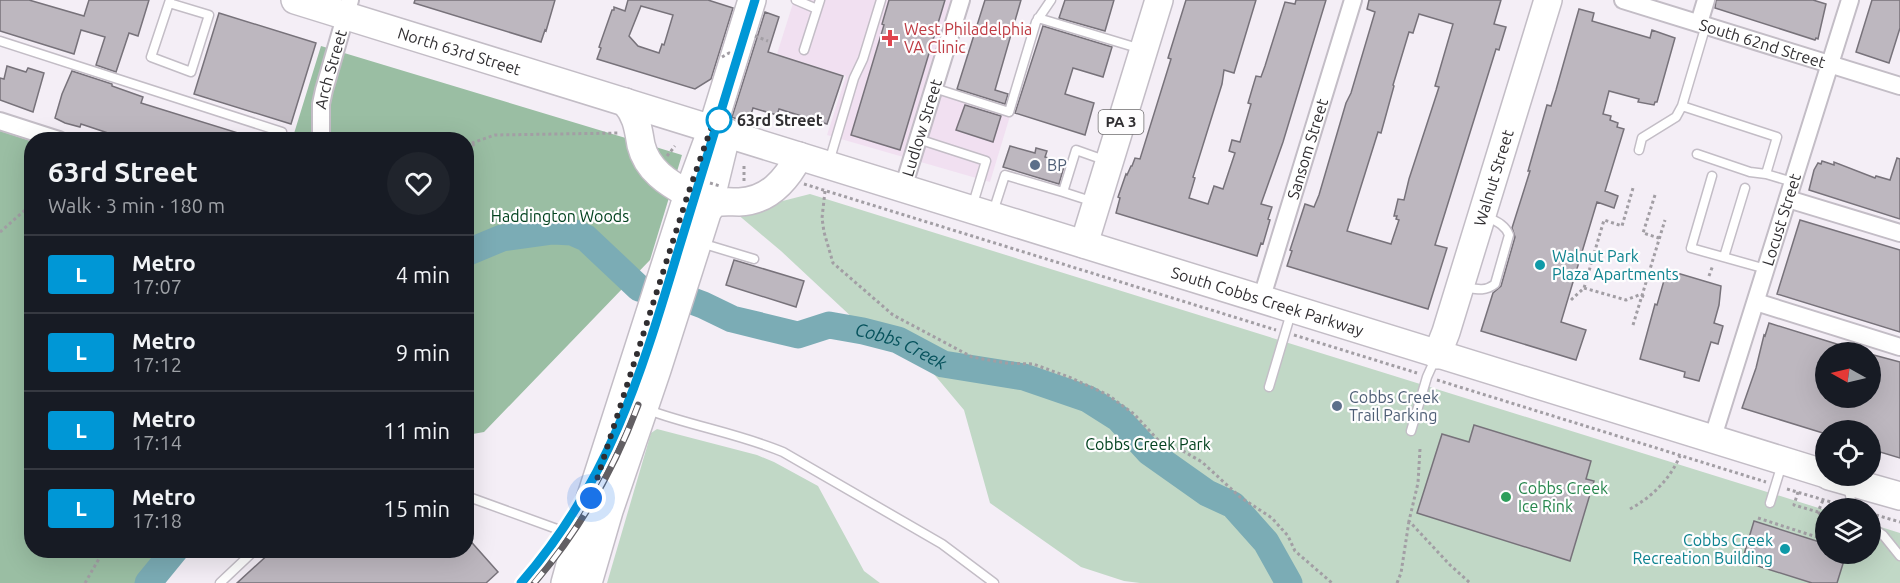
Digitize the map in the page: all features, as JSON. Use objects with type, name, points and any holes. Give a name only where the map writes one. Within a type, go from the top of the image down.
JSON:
[{"type":"main road","name":"North 63rd Street","points":[[295,0],[348,8],[625,102],[719,131]]},
{"type":"main road","points":[[719,131],[752,0]]},
{"type":"main road","points":[[588,583],[586,546],[655,338],[699,189],[768,0]]},
{"type":"main road","name":"PA 3","points":[[1084,244],[1159,0]]},
{"type":"main road","name":"Walnut Street","points":[[1432,366],[1460,286],[1548,0]]},
{"type":"main road","points":[[625,102],[635,115],[642,147],[650,166],[667,182],[699,189],[715,203],[751,201],[772,191],[785,178],[799,156]]},
{"type":"main road","name":"South Cobbs Creek Parkway","points":[[719,131],[799,156],[826,178],[903,188],[982,212],[1261,300],[1288,321],[1432,366],[1712,440],[1779,473],[1883,500]]},
{"type":"main road","points":[[672,283],[698,242],[699,189]]},
{"type":"main road","points":[[565,583],[586,546],[644,409],[655,338]]},
{"type":"main road","points":[[1883,500],[1900,517]]},
{"type":"street","name":"Ludlow Street","points":[[903,188],[961,0]]},
{"type":"street","name":"Sansom Street","points":[[1261,300],[1353,0]]},
{"type":"street","name":"South 62nd Street","points":[[1623,0],[1900,86]]},
{"type":"street","points":[[1702,24],[1706,0]]},
{"type":"street","name":"Locust Street","points":[[1712,440],[1850,0]]},
{"type":"street","name":"Arch Street","points":[[321,132],[321,104],[324,90],[348,8]]},
{"type":"street","points":[[0,121],[34,132]]},
{"type":"street","points":[[1790,190],[1900,233]]},
{"type":"street","points":[[1756,302],[1900,346]]},
{"type":"lane","points":[[796,0],[818,5],[804,50]]},
{"type":"lane","points":[[826,178],[854,78],[863,59],[882,0]]},
{"type":"lane","points":[[934,88],[1009,112],[1036,22],[1051,0]]},
{"type":"lane","points":[[170,1],[209,15],[191,72],[151,57],[170,1]]},
{"type":"lane","points":[[1038,18],[1143,50]]},
{"type":"lane","points":[[1639,150],[1642,138],[1676,117],[1682,106],[1702,24]]},
{"type":"lane","points":[[0,41],[282,132]]},
{"type":"lane","points":[[1682,106],[1777,137],[1766,174]]},
{"type":"lane","points":[[918,139],[986,161],[982,212]]},
{"type":"lane","points":[[1063,192],[1076,150],[1109,162]]},
{"type":"lane","points":[[1697,154],[1750,172],[1766,174],[1790,190]]},
{"type":"lane","points":[[982,212],[1005,175],[1097,202]]},
{"type":"lane","points":[[1712,176],[1691,248],[1766,269]]},
{"type":"lane","points":[[1724,257],[1745,188]]},
{"type":"lane","points":[[698,242],[754,259]]},
{"type":"lane","points":[[1269,387],[1288,321]]},
{"type":"lane","points":[[1411,430],[1432,366]]},
{"type":"lane","points":[[644,409],[687,424],[758,443],[783,453],[942,544],[994,583]]},
{"type":"lane","points":[[1770,504],[1779,473]]},
{"type":"lane","points":[[1833,487],[1843,498]]},
{"type":"lane","points":[[474,499],[557,529],[586,546]]},
{"type":"lane","points":[[1881,534],[1900,556]]},
{"type":"lane","points":[[220,583],[247,558]]},
{"type":"path","points":[[755,36],[768,40]]},
{"type":"path","points":[[722,57],[729,53],[736,56]]},
{"type":"path","points":[[766,121],[769,112]]},
{"type":"path","points":[[475,142],[495,135],[514,133],[628,133]]},
{"type":"path","points":[[666,159],[675,146]]},
{"type":"path","points":[[744,166],[744,184]]},
{"type":"path","points":[[826,178],[822,218],[833,263],[893,315],[972,357],[1042,366],[1108,395],[1134,414],[1159,441],[1184,451],[1202,462],[1240,497],[1272,518],[1288,536],[1295,551],[1332,583]]},
{"type":"path","points":[[804,184],[826,178],[1432,366],[1680,456],[1779,473],[1798,492]]},
{"type":"path","points":[[699,189],[720,186]]},
{"type":"path","points":[[1571,300],[1584,288],[1604,220],[1622,226],[1634,188]]},
{"type":"path","points":[[1654,195],[1643,232],[1659,238]]},
{"type":"path","points":[[0,232],[24,211]]},
{"type":"path","points":[[1633,325],[1644,296],[1665,220]]},
{"type":"path","points":[[1584,288],[1626,300],[1644,296]]},
{"type":"path","points":[[1397,583],[1401,573],[1418,483],[1420,449]]},
{"type":"path","points":[[1630,509],[1655,492],[1674,469],[1680,456]]},
{"type":"path","points":[[1798,492],[1833,487]]},
{"type":"path","points":[[1798,492],[1794,505],[1815,511]]},
{"type":"path","points":[[1883,500],[1900,522]]},
{"type":"path","points":[[1758,518],[1815,536]]},
{"type":"path","points":[[1409,521],[1449,566],[1470,583]]},
{"type":"path","points":[[85,583],[99,558]]},
{"type":"shaded area","points":[[794,0],[953,0],[927,91],[1010,116],[990,182],[827,135],[846,76],[777,54]]},
{"type":"green space","name":"Haddington Woods","points":[[321,46],[682,155],[650,260],[484,432],[474,434],[474,132],[294,132]]},
{"type":"green space","points":[[0,131],[24,139],[24,558],[169,558],[147,583],[0,583]]},
{"type":"green space","name":"Cobbs Creek Park","points":[[810,194],[1815,507],[1815,564],[1881,564],[1881,527],[1900,533],[1900,583],[1140,583],[1124,581],[1081,567],[990,503],[964,410],[922,360],[871,335],[781,251],[736,213]]},
{"type":"green space","points":[[657,429],[757,455],[818,486],[864,571],[880,583],[607,583],[651,433]]},
{"type":"building","points":[[0,0],[29,0],[84,16],[89,0],[149,0],[138,36],[129,33],[116,72],[96,65],[105,37],[81,30],[74,54],[0,31]]},
{"type":"building","points":[[415,0],[555,0],[541,42],[414,3]]},
{"type":"building","points":[[628,0],[708,0],[733,8],[711,79],[695,89],[597,59],[612,10],[614,7],[625,11]],"holes":[[[641,6],[673,15],[664,45],[662,44],[659,53],[638,46],[629,36]]]},
{"type":"building","points":[[889,0],[945,0],[900,150],[851,135],[884,25],[882,24]]},
{"type":"building","points":[[985,0],[1021,0],[995,90],[1008,94],[1005,104],[957,89]]},
{"type":"building","points":[[1065,0],[1114,0],[1105,31],[1059,18]]},
{"type":"building","points":[[1186,0],[1256,0],[1234,73],[1224,70],[1222,84],[1193,177],[1195,178],[1189,198],[1208,204],[1214,186],[1223,189],[1235,153],[1229,151],[1232,140],[1240,142],[1256,76],[1261,77],[1285,2],[1295,4],[1296,0],[1326,0],[1283,142],[1261,204],[1272,207],[1263,244],[1261,243],[1257,256],[1116,213],[1120,198],[1118,197],[1126,174],[1135,158],[1140,159],[1171,59],[1168,58]]},
{"type":"building","points":[[1369,0],[1501,0],[1494,24],[1506,27],[1499,50],[1496,49],[1435,245],[1447,248],[1428,309],[1287,266],[1305,204],[1314,207],[1319,195],[1351,93],[1375,12],[1367,9]],"holes":[[[1419,14],[1453,24],[1435,86],[1439,87],[1404,200],[1398,199],[1394,216],[1397,216],[1396,219],[1399,220],[1391,244],[1347,231],[1378,132],[1381,133],[1409,32],[1413,33]]]},
{"type":"building","points":[[1716,0],[1813,0],[1826,4],[1818,39],[1815,40],[1715,8]]},
{"type":"building","points":[[1872,0],[1900,0],[1900,28],[1889,63],[1856,52]]},
{"type":"building","points":[[1579,9],[1594,13],[1592,21],[1650,38],[1652,30],[1675,38],[1657,102],[1654,105],[1638,102],[1639,99],[1609,91],[1603,114],[1611,116],[1610,120],[1618,123],[1617,127],[1624,129],[1605,191],[1618,196],[1614,208],[1597,202],[1561,322],[1586,330],[1576,360],[1481,331],[1493,293],[1501,286],[1515,237],[1512,228],[1530,171],[1528,171],[1547,105],[1551,106]]},
{"type":"building","points":[[765,12],[779,17],[768,52],[843,76],[827,124],[779,109],[777,115],[753,108],[748,124],[732,117]]},
{"type":"building","points":[[219,13],[316,43],[291,124],[194,94]]},
{"type":"building","points":[[1043,26],[1112,47],[1103,77],[1073,68],[1065,94],[1094,103],[1085,135],[1015,113]]},
{"type":"building","points":[[7,66],[26,72],[28,68],[44,73],[33,112],[0,100],[0,78],[4,79]]},
{"type":"building","points":[[72,71],[143,97],[141,103],[235,132],[105,132],[81,124],[80,127],[55,118]]},
{"type":"building","points":[[965,105],[1001,116],[993,142],[956,130]]},
{"type":"building","points":[[1010,146],[1035,153],[1036,148],[1047,151],[1045,157],[1065,163],[1059,184],[1003,167]]},
{"type":"building","points":[[1897,158],[1900,159],[1900,219],[1809,190],[1814,170],[1822,161],[1834,165],[1834,162],[1875,178],[1876,176],[1890,180]]},
{"type":"building","points":[[1800,220],[1900,250],[1900,332],[1777,294]]},
{"type":"building","points":[[734,260],[804,281],[796,307],[726,285]]},
{"type":"building","points":[[1667,270],[1721,286],[1714,323],[1723,326],[1718,344],[1711,342],[1699,381],[1684,377],[1685,372],[1640,359]]},
{"type":"building","points":[[1769,323],[1830,342],[1815,342],[1815,408],[1881,408],[1881,357],[1900,362],[1900,458],[1881,452],[1881,420],[1815,420],[1815,431],[1742,408]]},
{"type":"building","name":"Cobbs Creek Ice Rink","points":[[1474,425],[1591,461],[1586,479],[1594,481],[1570,561],[1417,513],[1442,434],[1469,442]]},
{"type":"building","name":"Cobbs Creek Recreation Building","points":[[1754,521],[1815,540],[1815,564],[1843,564],[1837,583],[1812,583],[1742,561]]},
{"type":"building","points":[[474,545],[498,572],[486,583],[237,583],[264,558],[474,558]]},
{"type":"waterway","name":"Cobbs Creek","points":[[474,250],[502,238],[553,231],[572,232],[586,238],[639,288],[687,299],[732,319],[798,335],[829,325],[863,331],[898,340],[943,364],[1024,377],[1088,399],[1118,418],[1149,452],[1207,493],[1233,505],[1266,542],[1289,583]]},
{"type":"waterway","name":"Cobbs Creek","points":[[148,583],[168,558]]},
{"type":"railway","points":[[522,583],[553,544],[579,504],[621,420],[653,333],[755,0]]},
{"type":"railway","points":[[534,583],[566,542],[594,499],[618,452],[638,405]]},
{"type":"metro line","name":"L","points":[[521,583],[534,569],[570,519],[600,468],[625,415],[649,347],[755,0]]},
{"type":"place","name":"West Philadelphia VA Clinic","points":[[890,38]]},
{"type":"place","name":"63rd Street","points":[[719,120]]},
{"type":"place","name":"BP","points":[[1035,165]]},
{"type":"place","name":"Walnut Park Plaza Apartments","points":[[1540,265]]},
{"type":"place","name":"Cobbs Creek Trail Parking","points":[[1337,406]]},
{"type":"place","name":"Cobbs Creek Ice Rink","points":[[1506,497]]},
{"type":"place","name":"Cobbs Creek Recreation Building","points":[[1785,549]]},
{"type":"route","points":[[591,498],[688,194],[715,117],[719,120]]}]
